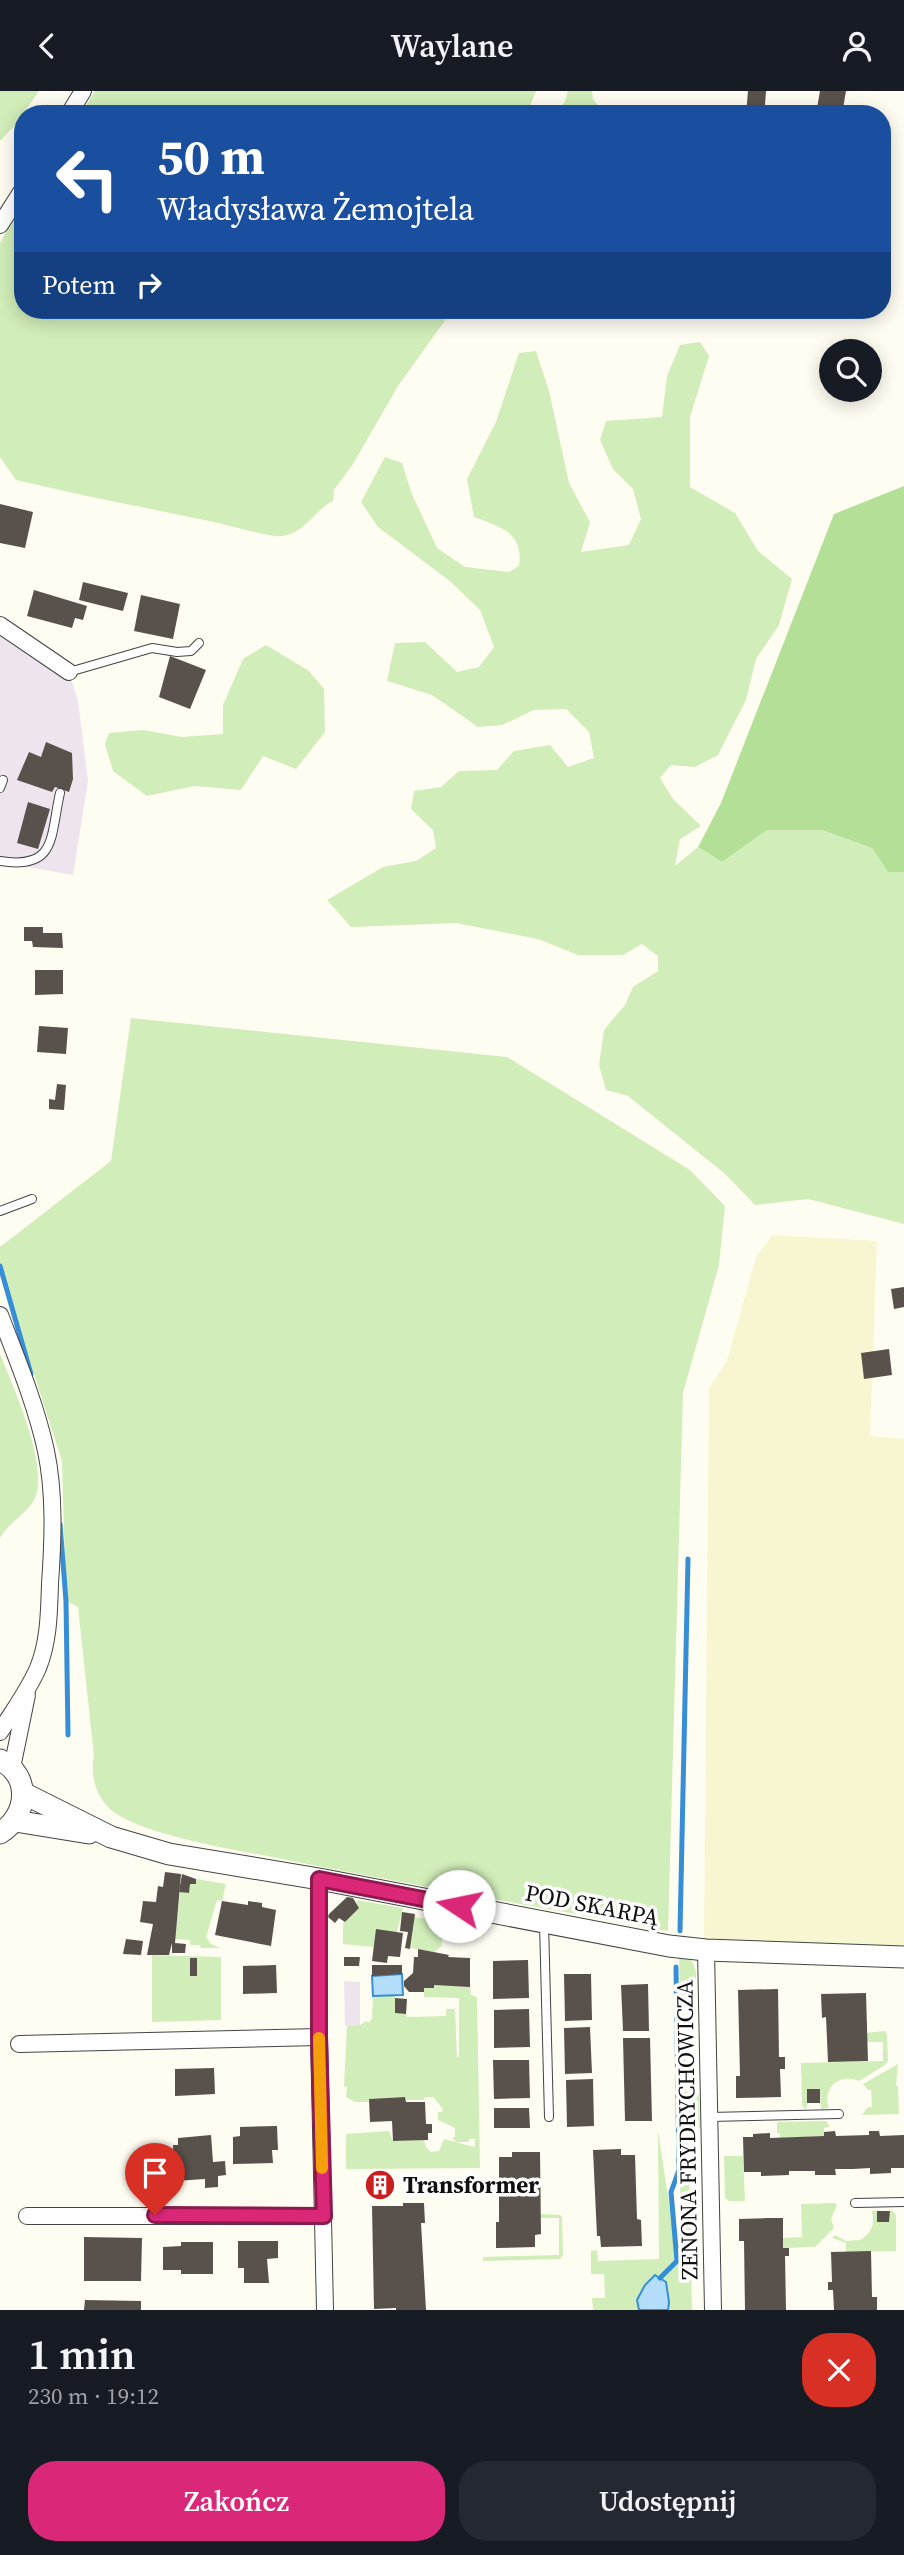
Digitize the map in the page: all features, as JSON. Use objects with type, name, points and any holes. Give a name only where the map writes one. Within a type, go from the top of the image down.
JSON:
[{"type":"street","points":[[0,225],[14,202]]},
{"type":"street","points":[[0,625],[69,672]]},
{"type":"street","points":[[0,1315],[42,1433],[52,1498],[48,1629],[39,1665],[0,1732]]},
{"type":"street","points":[[7,1827],[23,1805],[21,1781],[6,1764],[29,1686]]},
{"type":"street","name":"POD SKARPĄ","points":[[23,1793],[111,1837],[169,1854],[319,1879],[670,1946],[706,1950],[904,1957]]},
{"type":"street","name":"POD SKARPĄ","points":[[7,1827],[111,1837]]},
{"type":"street","points":[[319,1879],[319,2037],[325,2310]]},
{"type":"street","name":"ZENONA FRYDRYCHOWICZA","points":[[706,1950],[713,2310]]},
{"type":"street","points":[[19,2044],[319,2037]]},
{"type":"street","points":[[27,2216],[324,2216]]},
{"type":"lane","points":[[69,672],[152,648],[191,651],[199,643]]},
{"type":"lane","points":[[0,861],[29,863],[40,858],[47,849],[60,793]]},
{"type":"lane","points":[[0,1211],[32,1199]]},
{"type":"lane","points":[[544,1923],[549,2117]]},
{"type":"lane","points":[[710,2117],[839,2115]]},
{"type":"lane","points":[[855,2203],[904,2202]]},
{"type":"shaded area","points":[[0,625],[69,672],[78,701],[88,781],[73,875],[0,862]]},
{"type":"shaded area","points":[[344,1981],[360,1982],[360,2025],[345,2026]]},
{"type":"green space","points":[[0,91],[39,91],[29,105],[14,105],[14,126],[0,141]]},
{"type":"green space","points":[[95,91],[536,91],[531,105],[86,105]]},
{"type":"green space","points":[[568,91],[592,91],[593,99],[598,105],[563,105]]},
{"type":"green space","points":[[14,217],[14,319],[445,319],[398,386],[353,464],[334,490],[333,501],[297,531],[277,536],[16,480],[0,457],[0,243]]},
{"type":"green space","points":[[700,342],[709,356],[690,417],[690,487],[735,513],[758,551],[792,579],[779,625],[756,659],[746,700],[718,755],[695,767],[671,765],[660,778],[673,799],[701,826],[680,839],[675,866],[698,847],[722,862],[767,830],[822,830],[872,848],[888,872],[904,872],[904,1224],[808,1199],[755,1205],[724,1173],[628,1096],[606,1090],[599,1065],[604,1030],[625,1005],[633,987],[658,971],[658,956],[642,944],[623,955],[578,955],[538,939],[456,923],[351,927],[327,900],[383,867],[416,861],[436,848],[433,830],[411,809],[414,791],[441,787],[459,771],[497,770],[514,751],[550,745],[568,767],[594,758],[589,732],[566,709],[534,710],[502,725],[478,727],[432,695],[387,681],[395,643],[425,642],[457,672],[479,667],[494,647],[480,610],[451,582],[378,527],[361,502],[385,457],[402,463],[411,492],[437,548],[465,567],[509,572],[519,566],[520,555],[514,538],[501,528],[474,517],[467,479],[496,422],[519,353],[536,351],[549,391],[569,483],[590,522],[581,552],[629,545],[641,519],[633,489],[613,469],[600,440],[606,421],[662,417],[667,376],[680,345]]},
{"type":"green space","points":[[904,486],[904,872],[888,872],[872,848],[822,830],[767,830],[722,862],[698,847],[721,803],[834,514]]},
{"type":"green space","points":[[266,645],[309,671],[324,689],[325,732],[296,769],[263,756],[241,790],[194,786],[147,796],[113,771],[105,744],[109,733],[143,730],[182,737],[223,734],[223,705],[243,659]]},
{"type":"green space","points":[[131,1018],[507,1057],[690,1170],[725,1206],[719,1265],[683,1393],[668,1931],[190,1840],[143,1827],[110,1809],[101,1798],[94,1778],[78,1607],[66,1601],[62,1461],[0,1268],[0,1247],[111,1161]]},
{"type":"green space","points":[[772,1235],[877,1241],[870,1436],[904,1439],[904,1948],[704,1940],[709,1388],[727,1361],[756,1257]]},
{"type":"green space","points":[[0,1354],[34,1446],[38,1483],[32,1503],[0,1538]]},
{"type":"green space","points":[[196,1879],[226,1884],[222,1901],[217,1900],[206,1937],[211,1944],[220,1948],[201,1948],[200,1945],[190,1945],[190,1940],[175,1939],[180,1892],[189,1893],[190,1884],[196,1884]]},
{"type":"green space","points":[[356,1900],[403,1908],[397,1932],[374,1947],[343,1944],[343,1924],[359,1908]]},
{"type":"green space","points":[[414,1917],[441,1921],[442,1946],[434,1952],[411,1948]]},
{"type":"green space","points":[[679,1954],[692,1961],[696,1975],[695,1985],[683,1986],[686,2092],[698,2093],[700,2128],[688,2130],[692,2310],[668,2310],[669,2302],[637,2300],[639,2310],[593,2310],[592,2298],[605,2298],[604,2274],[591,2274],[591,2251],[597,2250],[598,2261],[659,2259],[658,2131],[677,2256],[683,2130]]},
{"type":"green space","points":[[152,1955],[221,1957],[221,2020],[152,2022]]},
{"type":"green space","points":[[434,1985],[470,1987],[471,1995],[477,1997],[480,2168],[346,2169],[346,2134],[389,2131],[393,2141],[424,2140],[431,2152],[439,2151],[444,2139],[475,2147],[475,2139],[456,2142],[452,2138],[455,2137],[455,2128],[438,2120],[438,2112],[443,2109],[433,2097],[425,2097],[424,2100],[406,2100],[405,2097],[355,2102],[346,2097],[347,2087],[344,2086],[347,2026],[360,2025],[366,2021],[369,2023],[372,2018],[373,1996],[395,1995],[395,2013],[406,2014],[407,2017],[446,2016],[446,2009],[455,2009],[459,2057],[459,1998],[424,1997],[424,1988],[434,1988]]},
{"type":"green space","points":[[884,2031],[887,2034],[888,2061],[885,2065],[859,2081],[839,2080],[830,2088],[829,2108],[821,2109],[820,2089],[807,2089],[805,2109],[802,2105],[801,2063],[883,2061],[883,2042],[866,2042],[866,2033]]},
{"type":"green space","points":[[898,2064],[896,2086],[899,2114],[862,2115],[868,2107],[872,2107],[871,2090],[863,2084]]},
{"type":"green space","points":[[826,2121],[830,2127],[824,2128],[824,2136],[780,2138],[780,2133],[777,2133],[777,2122]]},
{"type":"green space","points":[[724,2156],[743,2156],[745,2201],[729,2201],[725,2198]]},
{"type":"green space","points":[[801,2204],[837,2205],[831,2219],[834,2228],[815,2247],[783,2248],[783,2238],[802,2237]]},
{"type":"green space","points":[[892,2210],[896,2215],[896,2251],[846,2252],[846,2243],[832,2238],[835,2235],[846,2241],[860,2240],[872,2228],[872,2211],[877,2211],[878,2222],[889,2222]]},
{"type":"green space","points":[[541,2214],[562,2217],[563,2255],[560,2259],[483,2261],[483,2257],[559,2255],[559,2218],[541,2218]]},
{"type":"water","points":[[402,1974],[403,1995],[373,1996],[372,1976]]},
{"type":"water","points":[[655,2275],[666,2282],[668,2310],[639,2310],[637,2300],[645,2285]]},
{"type":"building","points":[[748,91],[766,91],[765,105],[747,105]]},
{"type":"building","points":[[820,91],[846,91],[844,105],[818,105]]},
{"type":"building","points":[[0,504],[33,512],[25,548],[0,543]]},
{"type":"building","points":[[83,582],[128,593],[123,611],[79,600]]},
{"type":"building","points":[[34,590],[87,606],[83,620],[75,618],[72,628],[27,616]]},
{"type":"building","points":[[141,595],[180,604],[173,639],[134,631]]},
{"type":"building","points":[[170,656],[206,670],[190,709],[159,697]]},
{"type":"building","points":[[46,742],[72,753],[73,779],[69,792],[55,787],[52,792],[17,780],[29,752],[41,757]]},
{"type":"building","points":[[28,802],[50,809],[38,849],[17,843]]},
{"type":"building","points":[[24,927],[43,927],[43,933],[62,933],[63,948],[33,947],[32,941],[24,941]]},
{"type":"building","points":[[35,970],[63,970],[63,994],[35,995]]},
{"type":"building","points":[[39,1026],[68,1028],[66,1054],[37,1052]]},
{"type":"building","points":[[57,1084],[66,1085],[64,1110],[49,1109],[49,1099],[55,1100]]},
{"type":"building","points":[[904,1287],[904,1307],[894,1309],[891,1289]]},
{"type":"building","points":[[889,1349],[892,1375],[864,1379],[861,1353]]},
{"type":"building","points":[[165,1872],[181,1874],[175,1943],[186,1944],[185,1953],[172,1953],[172,1943],[169,1955],[147,1955],[153,1924],[140,1922],[143,1901],[156,1902],[158,1886],[163,1887]]},
{"type":"building","points":[[182,1874],[196,1879],[196,1884],[190,1884],[189,1893],[179,1892]]},
{"type":"building","points":[[347,1897],[353,1898],[359,1908],[345,1922],[339,1918],[335,1923],[328,1917],[329,1914]]},
{"type":"building","points":[[222,1901],[248,1905],[248,1901],[262,1903],[262,1907],[276,1910],[271,1946],[215,1935]]},
{"type":"building","points":[[402,1912],[415,1914],[410,1949],[405,1948],[408,1932],[400,1931]]},
{"type":"building","points":[[376,1929],[403,1933],[400,1957],[388,1956],[387,1963],[372,1961]]},
{"type":"building","points":[[126,1939],[143,1941],[141,1955],[123,1954]]},
{"type":"building","points":[[418,1949],[449,1955],[448,1957],[470,1958],[470,1987],[434,1985],[434,1988],[424,1988],[424,1992],[409,1992],[404,1981],[413,1973],[414,1957],[418,1957]]},
{"type":"building","points":[[344,1957],[360,1957],[359,1966],[344,1966]]},
{"type":"building","points":[[190,1958],[197,1958],[197,1976],[190,1976]]},
{"type":"building","points":[[528,1960],[529,1998],[493,1999],[493,1961]]},
{"type":"building","points":[[276,1965],[277,1993],[243,1994],[243,1966]]},
{"type":"building","points":[[372,1965],[402,1965],[402,1974],[372,1976]]},
{"type":"building","points":[[564,1974],[591,1974],[592,2020],[565,2021]]},
{"type":"building","points":[[648,1984],[649,2031],[623,2031],[621,1985]]},
{"type":"building","points":[[778,1989],[779,2057],[785,2057],[785,2069],[780,2069],[781,2097],[736,2098],[736,2076],[740,2076],[738,1990]]},
{"type":"building","points":[[866,1993],[868,2061],[828,2062],[826,2017],[822,2018],[821,1994]]},
{"type":"building","points":[[395,1998],[407,1999],[406,2014],[395,2013]]},
{"type":"building","points":[[529,2009],[530,2047],[494,2048],[494,2010]]},
{"type":"building","points":[[590,2027],[592,2073],[565,2074],[564,2028]]},
{"type":"building","points":[[623,2038],[650,2038],[652,2121],[625,2121]]},
{"type":"building","points":[[493,2060],[529,2060],[530,2098],[494,2099]]},
{"type":"building","points":[[214,2068],[215,2094],[175,2096],[175,2069]]},
{"type":"building","points":[[593,2079],[594,2126],[567,2127],[566,2080]]},
{"type":"building","points":[[807,2089],[820,2089],[820,2103],[807,2103]]},
{"type":"building","points":[[405,2097],[406,2102],[425,2102],[426,2124],[432,2124],[432,2133],[428,2133],[428,2140],[393,2141],[392,2121],[370,2122],[369,2099]]},
{"type":"building","points":[[494,2108],[529,2108],[530,2128],[494,2128]]},
{"type":"building","points":[[277,2126],[278,2150],[272,2150],[273,2163],[233,2164],[233,2137],[240,2136],[240,2127]]},
{"type":"building","points":[[835,2131],[836,2136],[869,2135],[869,2131],[879,2131],[880,2136],[904,2135],[904,2168],[891,2168],[891,2173],[870,2174],[870,2168],[835,2169],[836,2175],[815,2175],[815,2171],[789,2171],[789,2175],[761,2176],[761,2172],[744,2172],[743,2137],[770,2133],[770,2138],[824,2136],[824,2132]]},
{"type":"building","points":[[211,2135],[213,2162],[225,2161],[226,2175],[218,2176],[218,2187],[205,2188],[205,2179],[175,2181],[173,2145],[178,2145],[178,2138]]},
{"type":"building","points":[[621,2149],[621,2155],[635,2155],[637,2219],[641,2220],[642,2246],[601,2247],[600,2236],[597,2236],[593,2150]]},
{"type":"building","points":[[512,2152],[540,2152],[541,2234],[535,2235],[535,2247],[496,2248],[496,2222],[499,2222],[499,2157],[512,2157]]},
{"type":"building","points":[[403,2203],[424,2203],[425,2223],[421,2223],[426,2310],[374,2309],[372,2206],[403,2206]]},
{"type":"building","points":[[877,2211],[890,2211],[889,2222],[877,2222]]},
{"type":"building","points":[[783,2218],[783,2248],[789,2248],[789,2256],[785,2256],[786,2310],[745,2310],[744,2241],[739,2241],[739,2219]]},
{"type":"building","points":[[84,2237],[142,2238],[141,2281],[84,2281]]},
{"type":"building","points":[[238,2241],[278,2241],[278,2258],[267,2259],[269,2283],[244,2283],[244,2268],[238,2268]]},
{"type":"building","points":[[181,2242],[213,2242],[213,2274],[181,2274],[181,2270],[163,2270],[163,2247],[181,2246]]},
{"type":"building","points":[[871,2251],[872,2297],[877,2297],[877,2310],[834,2310],[833,2290],[828,2290],[828,2282],[832,2282],[831,2252]]},
{"type":"building","points":[[85,2300],[141,2301],[141,2310],[84,2310]]},
{"type":"waterway","points":[[0,1266],[31,1374]]},
{"type":"waterway","points":[[60,1524],[66,1601],[68,1735]]},
{"type":"waterway","points":[[680,1931],[688,1559]]},
{"type":"waterway","points":[[660,2278],[677,2261],[671,2192],[679,2170],[676,1967]]},
{"type":"slow traffic","points":[[319,2038],[322,2168]]},
{"type":"place","name":"Transformer","points":[[380,2185]]},
{"type":"route","points":[[155,2215],[324,2216],[319,2037],[319,1879],[459,1906]]}]
